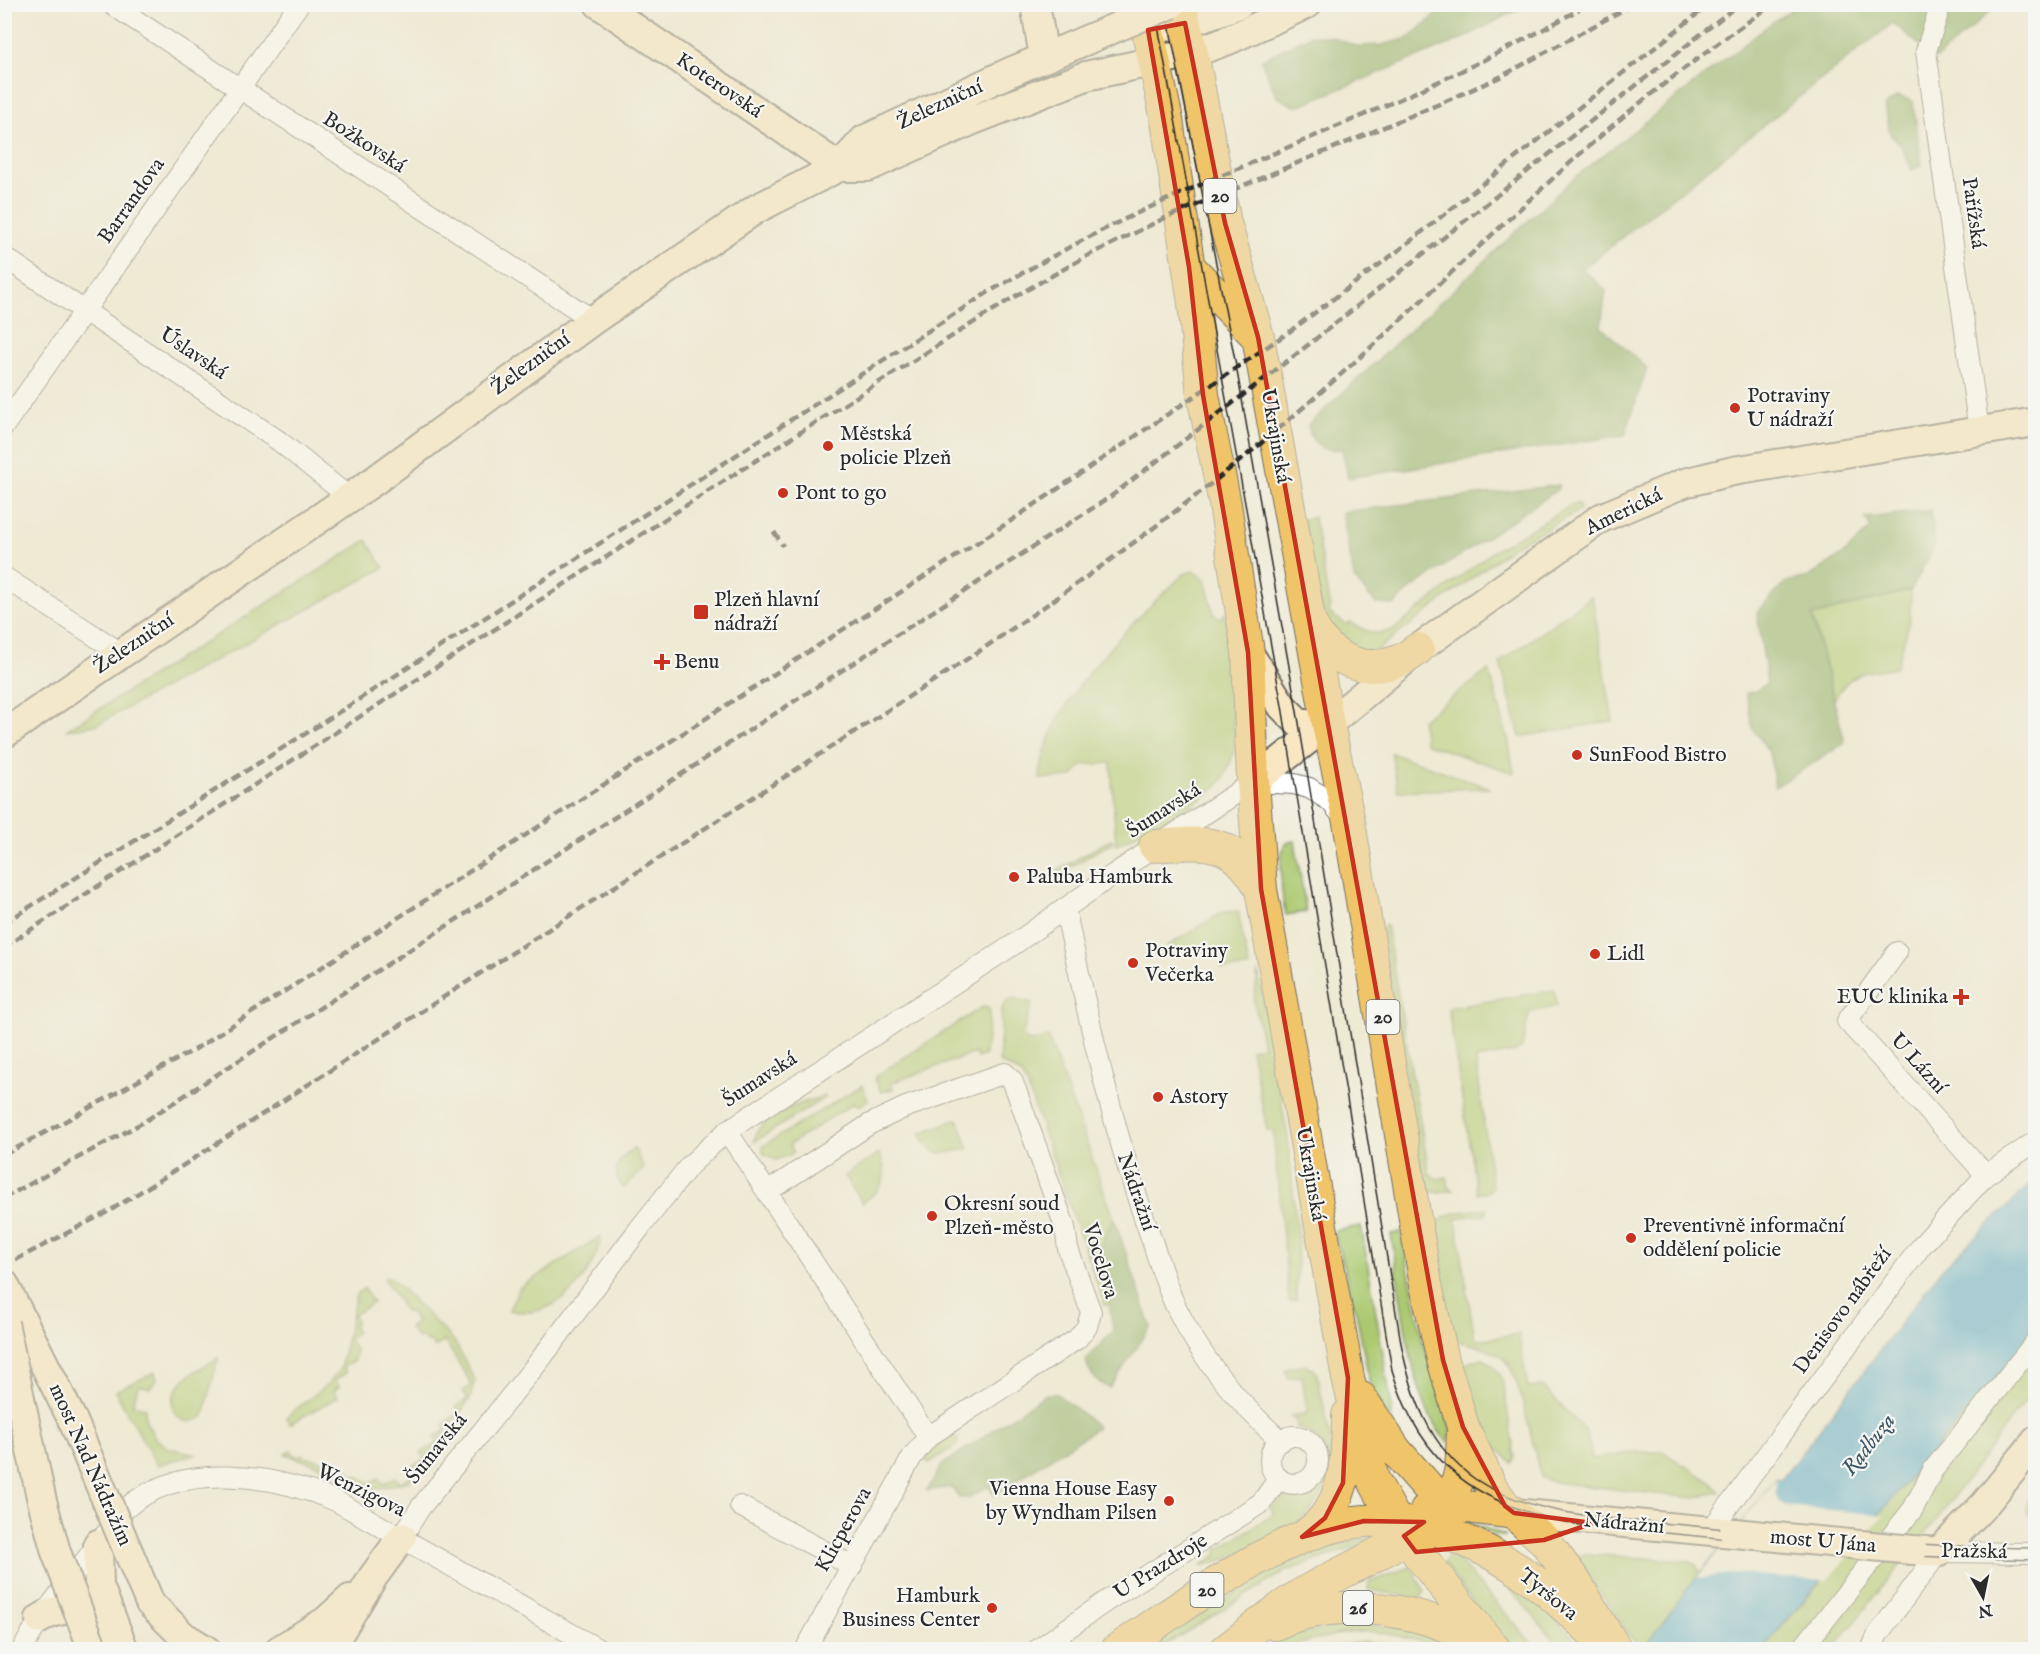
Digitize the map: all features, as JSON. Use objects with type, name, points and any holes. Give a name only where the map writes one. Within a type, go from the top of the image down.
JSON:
[{"type":"main road","name":"Koterovská","points":[[599,4],[839,167]]},
{"type":"main road","points":[[1035,4],[1044,57]]},
{"type":"main road","points":[[1145,17],[1239,4]]},
{"type":"main road","points":[[839,167],[868,167],[973,120],[1086,76],[1192,52],[1226,41],[1307,4]]},
{"type":"main road","name":"Železniční","points":[[4,734],[350,498],[593,320],[756,209],[839,167],[864,140],[1044,57],[1084,41],[1178,11]]},
{"type":"main road","name":"20","points":[[1178,11],[1192,52]]},
{"type":"main road","name":"20","points":[[1145,17],[1155,60]]},
{"type":"main road","name":"Ukrajinská","points":[[1192,52],[1225,223],[1258,338],[1348,822],[1426,1285],[1443,1360],[1463,1427],[1491,1487],[1514,1513],[1544,1540]]},
{"type":"main road","name":"Ukrajinská","points":[[1155,60],[1167,120],[1189,267],[1203,395],[1225,504],[1248,652],[1253,782],[1261,889],[1348,1378],[1373,1479],[1416,1528],[1458,1479],[1463,1427]]},
{"type":"main road","points":[[1189,267],[1258,338]]},
{"type":"main road","name":"Americká","points":[[1253,782],[1328,724],[1418,649],[1601,518],[1684,483],[1733,471],[2036,422]]},
{"type":"main road","points":[[1312,627],[1322,643],[1336,656],[1359,666],[1384,666],[1397,663],[1418,649]]},
{"type":"main road","points":[[1248,652],[1282,706],[1299,723],[1328,724]]},
{"type":"main road","points":[[1155,846],[1201,843],[1234,852],[1249,867],[1261,889]]},
{"type":"main road","name":"most Nad Nádražím","points":[[4,1284],[73,1421],[169,1650]]},
{"type":"main road","name":"most Nad Nádražím","points":[[4,1323],[41,1497],[56,1552],[93,1650]]},
{"type":"main road","points":[[1348,1378],[1396,1451],[1416,1528],[1495,1650]]},
{"type":"main road","name":"20","points":[[1302,1537],[1325,1518],[1343,1483],[1348,1433],[1348,1378]]},
{"type":"main road","points":[[1926,1551],[1985,1504],[2036,1441]]},
{"type":"main road","points":[[1226,1649],[1314,1587],[1372,1558],[1416,1528],[1514,1513]]},
{"type":"main road","name":"Nádražní","points":[[1514,1513],[1593,1523],[1722,1532]]},
{"type":"main road","name":"U Prazdroje","points":[[1117,1650],[1213,1586],[1302,1537],[1364,1521],[1416,1528]]},
{"type":"main road","points":[[1416,1528],[1479,1547],[1544,1540],[1593,1523]]},
{"type":"main road","name":"most U Jána","points":[[1722,1532],[1926,1551]]},
{"type":"main road","points":[[329,1650],[373,1577],[402,1537]]},
{"type":"main road","name":"Tyršova","points":[[1544,1540],[1574,1580],[1614,1650]]},
{"type":"main road","points":[[98,1544],[99,1586],[119,1638]]},
{"type":"main road","name":"Tyršova","points":[[1479,1547],[1533,1580],[1614,1650]]},
{"type":"main road","points":[[279,1650],[326,1621],[373,1577]]},
{"type":"main road","points":[[150,1604],[183,1636],[206,1650]]},
{"type":"main road","name":"26","points":[[1226,1649],[1284,1620],[1323,1610],[1349,1608],[1404,1613],[1457,1630],[1489,1650]]},
{"type":"main road","points":[[40,1618],[56,1611],[93,1611],[106,1616],[119,1638]]},
{"type":"street","name":"Božkovská","points":[[111,4],[593,320]]},
{"type":"street","name":"Barrandova","points":[[4,426],[299,4]]},
{"type":"street","name":"Pařížská","points":[[1941,4],[1926,51],[1979,431]]},
{"type":"street","name":"Úslavská","points":[[4,257],[279,441],[350,498]]},
{"type":"street","points":[[4,577],[121,653]]},
{"type":"street","points":[[1253,782],[1294,784],[1310,788],[1330,801],[1348,822]]},
{"type":"street","name":"Šumavská","points":[[402,1537],[420,1508],[540,1360],[690,1165],[727,1131],[1013,945],[1155,846],[1253,782]]},
{"type":"street","name":"Nádražní","points":[[1065,908],[1091,1033],[1122,1153],[1175,1305],[1211,1365],[1258,1421],[1281,1441]]},
{"type":"street","name":"U Lázní","points":[[1897,952],[1847,1021],[1986,1175]]},
{"type":"street","name":"Vocelova","points":[[767,1192],[870,1124],[906,1107],[994,1075],[1005,1073],[1012,1080],[1065,1227],[1068,1250],[1091,1312],[1091,1320],[1077,1339],[928,1437]]},
{"type":"street","points":[[727,1131],[928,1437]]},
{"type":"street","name":"Denisovo nábřeží","points":[[1722,1532],[1880,1299],[1922,1245],[1986,1175],[2036,1141]]},
{"type":"street","points":[[1801,1650],[1913,1509],[1933,1470],[2036,1341]]},
{"type":"street","name":"Klicperova","points":[[805,1650],[912,1457],[928,1437]]},
{"type":"street","points":[[1288,1437],[1304,1438],[1311,1443],[1318,1458],[1314,1473],[1308,1479],[1293,1484],[1278,1478],[1270,1459],[1281,1441],[1288,1437]]},
{"type":"street","name":"Wenzigova","points":[[22,1650],[40,1618],[125,1509],[153,1488],[183,1481],[249,1478],[310,1490],[402,1537],[600,1650]]},
{"type":"street","name":"U Prazdroje","points":[[1037,1650],[1105,1602],[1261,1503],[1278,1478]]},
{"type":"street","points":[[740,1506],[852,1566]]},
{"type":"street","points":[[1871,1650],[1926,1551]]},
{"type":"street","name":"Pražská","points":[[1926,1551],[2036,1552]]},
{"type":"highlighted area","points":[[1185,23],[1225,223],[1258,337],[1443,1360],[1463,1427],[1505,1506],[1514,1513],[1593,1523],[1544,1540],[1416,1552],[1404,1536],[1424,1522],[1364,1521],[1302,1537],[1325,1518],[1343,1483],[1348,1378],[1261,889],[1248,652],[1203,395],[1189,267],[1148,30]]},
{"type":"green space","points":[[1447,5],[1526,5],[1462,39],[1296,107],[1277,97],[1261,60],[1311,35],[1332,37],[1356,46],[1382,45],[1409,38]]},
{"type":"green space","points":[[1799,5],[2011,5],[1992,10],[1936,59],[1893,23],[1582,269],[1606,290],[1601,327],[1647,368],[1625,435],[1348,478],[1342,449],[1328,449],[1319,446],[1312,438],[1308,425],[1574,178],[1775,20]]},
{"type":"green space","points":[[1898,96],[1913,101],[1922,165],[1912,170],[1901,146],[1890,134],[1885,105]]},
{"type":"green space","points":[[1559,485],[1557,490],[1412,588],[1394,605],[1376,604],[1354,579],[1342,512]]},
{"type":"green space","points":[[1577,502],[1581,510],[1514,546],[1377,650],[1366,654],[1325,637],[1303,519],[1314,517],[1330,608],[1328,612],[1347,625],[1350,622],[1366,631],[1382,633],[1394,629],[1493,551]]},
{"type":"green space","points":[[1931,510],[1935,545],[1911,590],[1812,616],[1845,743],[1775,787],[1769,752],[1752,727],[1746,693],[1756,691],[1767,683],[1757,612],[1786,582],[1809,577],[1844,554],[1871,528],[1865,518]]},
{"type":"green space","points":[[367,540],[384,568],[96,725],[66,730]]},
{"type":"green space","points":[[1193,571],[1205,579],[1214,615],[1221,618],[1226,612],[1234,752],[1221,782],[1213,790],[1188,807],[1116,845],[1111,763],[1082,765],[1072,777],[1040,779],[1045,751],[1057,722],[1073,694],[1094,667],[1140,616],[1184,574]]},
{"type":"green space","points":[[1911,590],[1910,620],[1896,668],[1859,674],[1846,683],[1834,700],[1812,616]]},
{"type":"green space","points":[[1592,596],[1613,721],[1520,737],[1500,662]]},
{"type":"green space","points":[[1489,670],[1508,739],[1514,773],[1426,744],[1421,720]]},
{"type":"green space","points":[[1391,753],[1490,788],[1398,791]]},
{"type":"green space","points":[[1111,839],[1113,842],[1060,873],[1058,870]]},
{"type":"green space","points":[[1295,841],[1306,912],[1286,915],[1282,889],[1282,857],[1286,843]]},
{"type":"green space","points":[[1238,911],[1249,968],[1222,969],[1219,949],[1180,951],[1167,946],[1223,912]]},
{"type":"green space","points":[[1386,924],[1429,1173],[1437,1179],[1447,1177],[1449,1188],[1453,1190],[1440,1193],[1427,1191],[1423,1185],[1382,928]]},
{"type":"green space","points":[[1258,971],[1288,1138],[1298,1242],[1296,1300],[1289,1301],[1273,1130],[1267,1131],[1251,1049],[1263,1046],[1254,1001]]},
{"type":"green space","points":[[1554,990],[1557,1006],[1529,1013],[1522,1048],[1515,1052],[1476,1059],[1492,1187],[1489,1191],[1477,1194],[1448,1008]]},
{"type":"green space","points":[[1014,998],[1032,1003],[1023,1033],[1025,1040],[1032,1042],[1048,1037],[1114,1218],[1095,1258],[1109,1303],[1105,1306],[1028,1088],[1021,1074],[999,1062],[1002,1009],[1004,1003]]},
{"type":"green space","points":[[982,1007],[990,1011],[985,1055],[977,1058],[975,1053],[891,1083],[893,1089],[881,1092],[875,1079],[877,1075]]},
{"type":"green space","points":[[862,1085],[868,1100],[858,1107],[855,1102],[789,1145],[794,1153],[776,1160],[763,1153],[763,1146]]},
{"type":"green space","points":[[825,1095],[826,1097],[754,1142],[757,1132],[772,1117],[793,1106]]},
{"type":"green space","points":[[958,1119],[969,1149],[939,1154],[927,1146],[920,1133]]},
{"type":"green space","points":[[634,1148],[644,1168],[624,1188],[617,1177],[617,1166]]},
{"type":"green space","points":[[879,1153],[884,1169],[880,1188],[862,1203],[845,1176]]},
{"type":"green space","points":[[1487,1208],[1486,1214],[1456,1218],[1475,1340],[1519,1334],[1528,1388],[1542,1386],[1586,1431],[1592,1459],[1636,1452],[1663,1452],[1711,1482],[1719,1492],[1692,1498],[1553,1482],[1541,1478],[1522,1399],[1512,1370],[1506,1361],[1495,1353],[1453,1340],[1433,1251],[1432,1232],[1441,1219],[1453,1213]]},
{"type":"green space","points":[[1114,1218],[1151,1326],[1110,1388],[1094,1377],[1086,1360],[1113,1331],[1109,1303],[1095,1258]]},
{"type":"green space","points":[[1361,1226],[1392,1418],[1373,1400],[1356,1312],[1334,1231]]},
{"type":"green space","points":[[1401,1232],[1423,1342],[1452,1430],[1448,1442],[1435,1425],[1424,1402],[1408,1344],[1391,1234]]},
{"type":"green space","points":[[601,1236],[590,1266],[570,1293],[542,1310],[526,1312],[509,1310],[519,1288]]},
{"type":"green space","points":[[390,1277],[454,1341],[475,1380],[470,1399],[410,1481],[370,1490],[333,1471],[285,1454],[291,1451],[297,1457],[302,1454],[304,1457],[320,1460],[323,1466],[328,1464],[335,1468],[341,1465],[345,1472],[349,1470],[352,1477],[356,1475],[370,1483],[379,1478],[383,1484],[395,1477],[399,1483],[414,1474],[411,1467],[425,1459],[421,1453],[437,1443],[434,1437],[446,1430],[443,1425],[459,1412],[456,1406],[468,1399],[463,1391],[472,1385],[445,1341],[434,1347],[430,1341],[426,1343],[423,1337],[418,1339],[409,1328],[416,1323],[410,1311],[406,1313],[384,1278]]},
{"type":"green space","points":[[364,1288],[373,1303],[353,1315],[357,1323],[353,1325],[357,1332],[349,1338],[356,1351],[354,1360],[343,1367],[346,1373],[335,1380],[339,1387],[334,1390],[338,1397],[290,1424],[286,1417],[328,1384],[340,1369],[356,1294]]},
{"type":"green space","points":[[2035,1333],[2035,1386],[1944,1510],[1833,1649],[1762,1650]]},
{"type":"green space","points":[[218,1358],[204,1416],[191,1421],[179,1418],[173,1410],[173,1400],[180,1384],[194,1372]]},
{"type":"green space","points":[[1483,1359],[1494,1366],[1502,1378],[1515,1457],[1512,1463],[1490,1442],[1462,1374],[1464,1365],[1473,1360]]},
{"type":"green space","points":[[1304,1365],[1315,1370],[1319,1381],[1332,1452],[1328,1481],[1318,1501],[1303,1518],[1285,1532],[1243,1553],[1201,1566],[1217,1555],[1217,1550],[1274,1514],[1270,1507],[1290,1495],[1310,1491],[1321,1481],[1326,1472],[1327,1454],[1322,1445],[1316,1438],[1297,1428],[1296,1420],[1289,1416],[1305,1414],[1307,1411],[1302,1376],[1288,1378],[1285,1369]]},
{"type":"green space","points":[[155,1372],[157,1379],[150,1388],[138,1385],[133,1405],[145,1408],[145,1419],[155,1438],[168,1448],[197,1454],[157,1465],[115,1391]]},
{"type":"green space","points":[[1046,1394],[1057,1394],[1097,1428],[994,1495],[988,1486],[969,1498],[959,1498],[952,1487],[927,1491],[942,1465]]},
{"type":"green space","points":[[952,1431],[958,1441],[956,1446],[929,1463],[922,1458]]},
{"type":"green space","points":[[2035,1487],[2035,1521],[2028,1513],[2027,1505]]},
{"type":"green space","points":[[1466,1521],[1505,1536],[1495,1536],[1464,1523]]},
{"type":"green space","points":[[1375,1536],[1376,1539],[1284,1572],[1159,1649],[1144,1650],[1278,1566],[1343,1543]]},
{"type":"green space","points":[[1586,1554],[1690,1561],[1696,1563],[1700,1575],[1643,1649],[1640,1649],[1575,1557]]},
{"type":"green space","points":[[1449,1556],[1456,1558],[1537,1649],[1513,1649],[1485,1619],[1443,1563]]},
{"type":"green space","points":[[1410,1567],[1425,1591],[1420,1599],[1368,1590],[1369,1582]]},
{"type":"green space","points":[[1505,1578],[1523,1589],[1586,1649],[1562,1649],[1503,1581]]},
{"type":"green space","points":[[1354,1623],[1410,1629],[1447,1646],[1383,1633],[1361,1632],[1259,1650],[1297,1634]]},
{"type":"green space","points":[[1363,1642],[1393,1644],[1419,1649],[1325,1648]]},
{"type":"water","name":"Radbuza","points":[[2035,1180],[2035,1333],[1762,1649],[1643,1650],[1694,1580],[1777,1478],[1781,1480],[1941,1270]]},
{"type":"pier","points":[[1777,1478],[1775,1492],[1779,1502],[1785,1506],[1884,1515],[1827,1581],[1735,1573],[1697,1578]]},
{"type":"tram line","points":[[1154,4],[1282,706],[1392,1370],[1404,1404],[1420,1433],[1438,1458],[1460,1478],[1485,1494],[1513,1507],[1580,1525],[1908,1556],[2036,1560]]},
{"type":"tram line","points":[[1165,4],[1235,360],[1299,723],[1401,1343],[1410,1382],[1424,1418],[1434,1436],[1445,1452],[1475,1479],[1499,1492],[1553,1510],[1611,1519],[1823,1538],[1908,1544],[2036,1548]]},
{"type":"railway","points":[[4,923],[316,727],[987,293],[1119,222],[1217,177],[1432,85],[1485,60],[1588,4]]},
{"type":"railway","points":[[4,947],[744,468],[1014,297],[1087,256],[1165,218],[1500,77],[1634,4]]},
{"type":"railway","points":[[4,1155],[194,1050],[1009,522],[1289,332],[1403,247],[1710,4]]},
{"type":"railway","points":[[4,1198],[142,1123],[1110,497],[1294,356],[1739,4]]},
{"type":"railway","points":[[4,1266],[111,1210],[179,1168],[975,654],[1060,595],[1186,503],[1267,439],[1612,126],[1651,94],[1773,4]]},
{"type":"railway","points":[[774,532],[783,546]]},
{"type":"place","name":"Potraviny U nádraží","points":[[1735,408]]},
{"type":"place","name":"Městská policie Plzeň","points":[[828,446]]},
{"type":"place","name":"Pont to go","points":[[783,493]]},
{"type":"place","name":"Plzeň hlavní nádraží","points":[[701,612]]},
{"type":"place","name":"Benu","points":[[662,662]]},
{"type":"place","name":"SunFood Bistro","points":[[1577,755]]},
{"type":"place","name":"Paluba Hamburk","points":[[1014,877]]},
{"type":"place","name":"Lidl","points":[[1595,954]]},
{"type":"place","name":"Potraviny Večerka","points":[[1133,963]]},
{"type":"place","name":"EUC klinika","points":[[1961,997]]},
{"type":"place","name":"Astory","points":[[1158,1097]]},
{"type":"place","name":"Okresní soud Plzeň-město","points":[[932,1216]]},
{"type":"place","name":"Preventivně informační oddělení policie","points":[[1631,1238]]},
{"type":"place","name":"Vienna House Easy by Wyndham Pilsen","points":[[1169,1501]]},
{"type":"place","name":"Hamburk Business Center","points":[[992,1608]]}]
